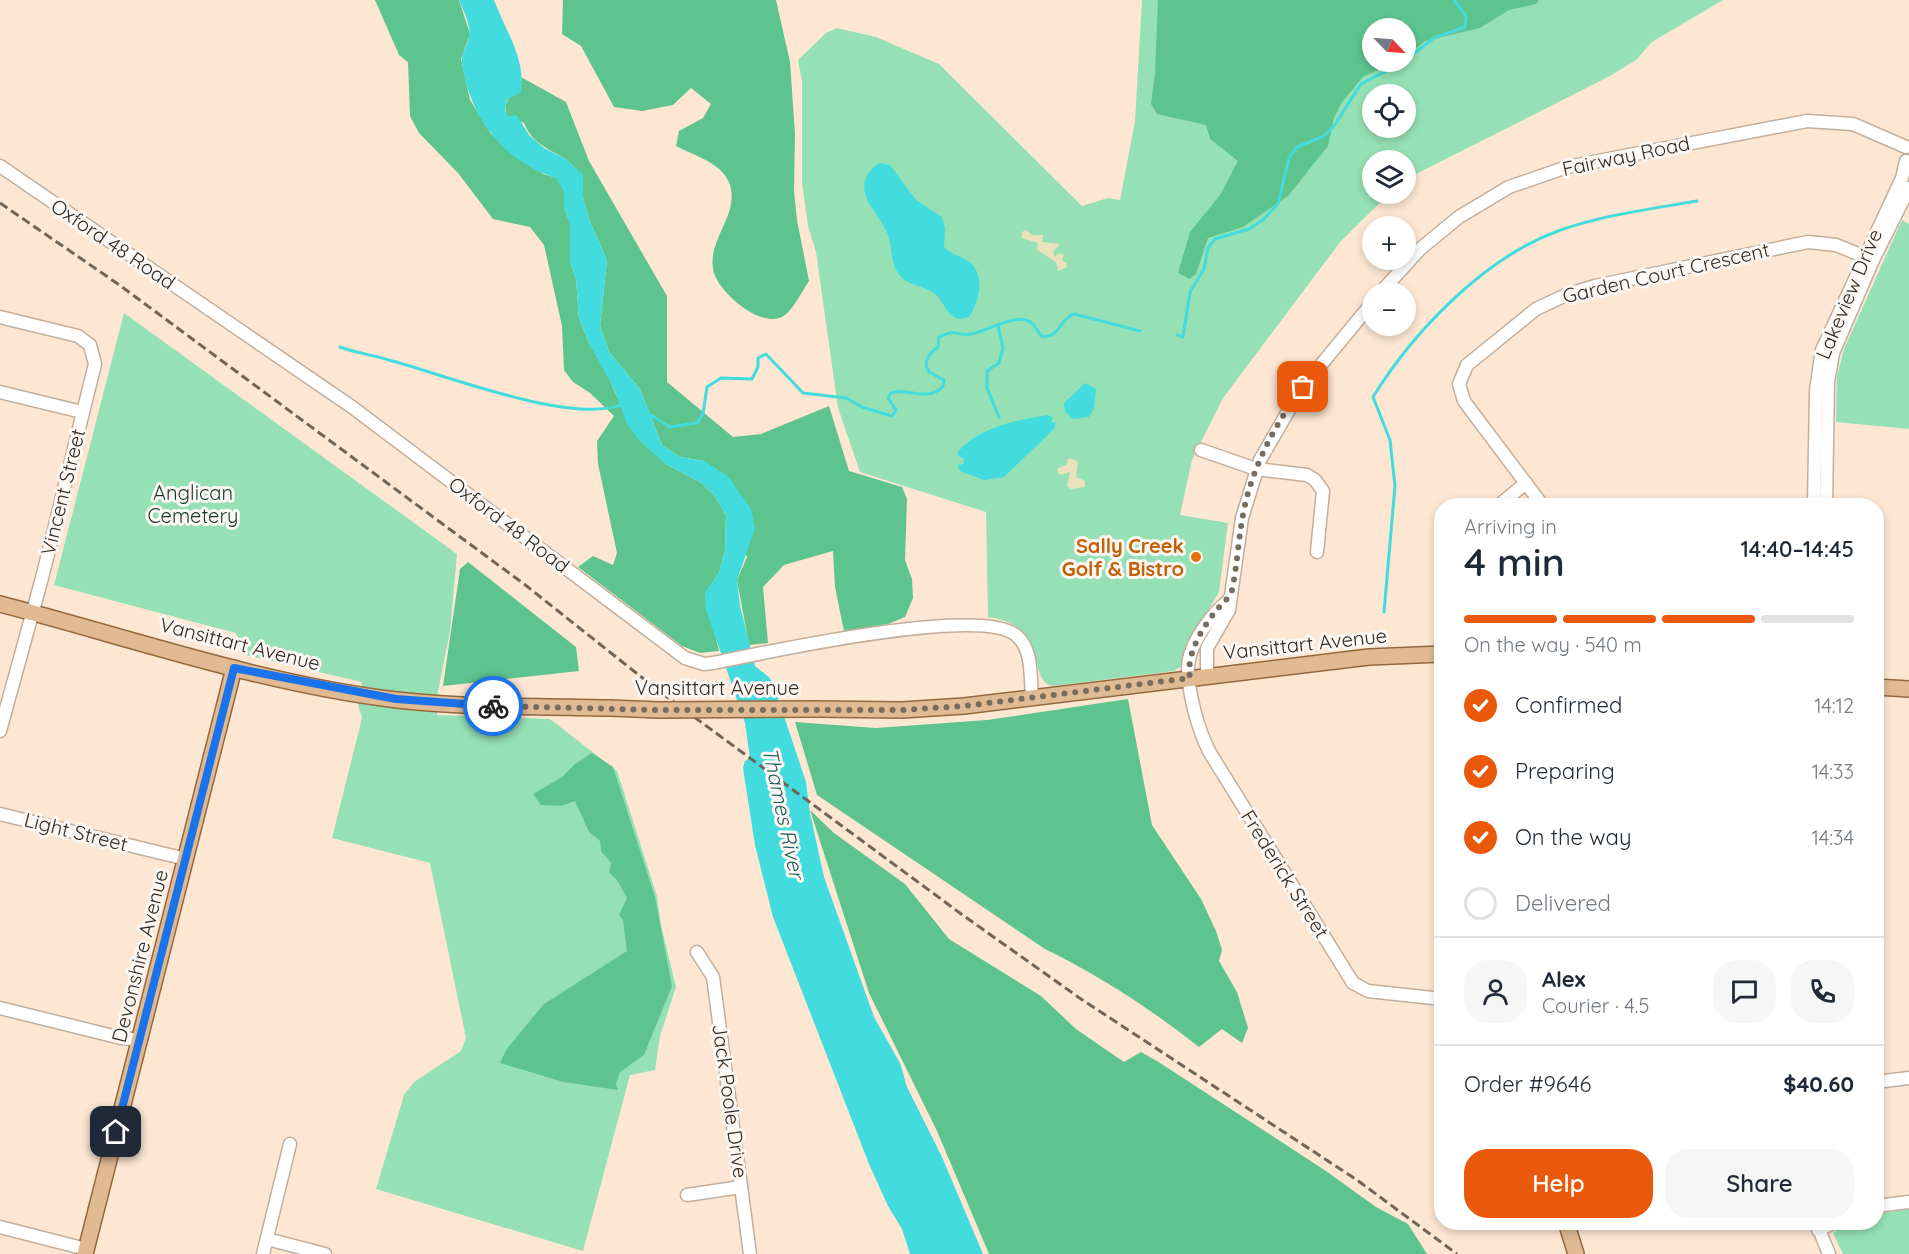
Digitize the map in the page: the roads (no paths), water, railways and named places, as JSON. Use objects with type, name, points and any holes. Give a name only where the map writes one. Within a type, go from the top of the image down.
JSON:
[{"type":"main road","name":"Vansittart Avenue","points":[[0,604],[234,668],[333,689],[407,701],[453,705],[658,710],[943,707],[1369,657],[1434,654]]},
{"type":"main road","name":"Devonshire Avenue","points":[[86,1252],[234,668]]},
{"type":"main road","points":[[1884,687],[1909,689]]},
{"type":"main road","points":[[1568,1230],[1576,1254]]},
{"type":"street","name":"Fairway Road","points":[[1390,282],[1420,249],[1459,217],[1509,187],[1567,166],[1807,121],[1852,124],[1908,145]]},
{"type":"street","name":"Lakeview Drive","points":[[1826,498],[1829,368],[1869,258],[1908,163],[1908,145]]},
{"type":"street","name":"Oxford 48 Road","points":[[0,166],[352,406],[685,658],[704,664],[903,630],[980,626],[1003,628],[1016,634],[1024,643],[1028,654],[1032,696]]},
{"type":"street","name":"Lakeview Drive","points":[[1814,498],[1819,362],[1826,338],[1909,188]]},
{"type":"street","name":"Garden Court Crescent","points":[[1537,498],[1464,401],[1459,384],[1467,365],[1536,309],[1595,285],[1792,244],[1824,242],[1869,258]]},
{"type":"street","points":[[1207,676],[1207,648],[1229,610],[1242,518],[1256,469],[1276,429],[1301,389],[1362,315]]},
{"type":"street","name":"Vincent Street","points":[[0,317],[61,332],[87,342],[93,351],[95,364],[0,731]]},
{"type":"street","points":[[0,392],[82,412]]},
{"type":"street","points":[[1201,450],[1256,469],[1307,475],[1320,484],[1323,498],[1317,552]]},
{"type":"street","points":[[1508,498],[1526,483]]},
{"type":"street","points":[[1190,678],[1188,667],[1194,647],[1216,611],[1229,600]]},
{"type":"street","name":"Frederick Street","points":[[1190,678],[1193,704],[1209,751],[1353,983],[1368,991],[1434,998]]},
{"type":"street","name":"Light Street","points":[[0,813],[186,859]]},
{"type":"street","name":"Jack Poole Drive","points":[[697,952],[713,977],[750,1254]]},
{"type":"street","points":[[0,1008],[121,1038],[141,1040]]},
{"type":"street","points":[[1884,1081],[1909,1078]]},
{"type":"street","points":[[263,1254],[290,1144]]},
{"type":"street","points":[[687,1195],[741,1187]]},
{"type":"street","points":[[1884,1205],[1909,1202]]},
{"type":"street","points":[[0,1227],[86,1252]]},
{"type":"street","points":[[1819,1230],[1829,1254]]},
{"type":"street","points":[[267,1239],[325,1254]]},
{"type":"water","name":"Thames River","points":[[459,0],[494,0],[514,44],[522,80],[521,92],[507,100],[505,110],[507,116],[517,115],[529,135],[544,148],[566,159],[583,175],[583,198],[590,222],[607,260],[600,326],[609,352],[640,389],[662,445],[680,457],[704,461],[728,476],[751,509],[755,529],[737,580],[740,606],[755,666],[770,678],[774,686],[806,782],[810,813],[824,877],[874,1017],[900,1063],[907,1087],[942,1157],[983,1254],[910,1254],[902,1229],[888,1206],[869,1164],[773,917],[755,845],[743,768],[745,761],[750,758],[745,723],[706,610],[705,592],[719,573],[725,550],[726,515],[714,495],[700,482],[664,463],[638,439],[627,424],[615,391],[589,343],[579,318],[576,279],[570,262],[570,225],[564,206],[564,191],[556,178],[537,171],[505,149],[481,119],[472,101],[462,62],[469,27]]},
{"type":"water","points":[[879,163],[890,165],[916,200],[942,217],[945,228],[944,247],[974,266],[979,288],[976,303],[969,317],[956,318],[935,294],[906,281],[898,273],[888,235],[867,199],[865,190],[865,181],[869,172]]},
{"type":"water","points":[[1085,383],[1096,389],[1094,408],[1089,417],[1073,419],[1065,412],[1064,403]]},
{"type":"water","points":[[1048,415],[1053,418],[1051,422],[1056,423],[1054,429],[1004,477],[984,480],[960,471],[958,465],[963,464],[964,459],[957,455],[958,452],[976,436],[1012,422]]},
{"type":"waterway","points":[[1416,52],[1434,38],[1465,27],[1466,16],[1454,0]]},
{"type":"waterway","points":[[1177,335],[1183,337],[1190,292],[1204,269],[1208,248],[1215,239],[1249,229],[1263,220],[1278,204],[1289,158],[1297,147],[1324,136],[1334,126],[1361,84],[1384,72]]},
{"type":"waterway","points":[[1384,612],[1395,486],[1390,440],[1373,397],[1409,347],[1453,299],[1504,259],[1530,243],[1558,231],[1592,221],[1697,201]]},
{"type":"waterway","points":[[647,413],[670,427],[697,423],[703,414],[707,387],[721,378],[752,379],[758,367],[758,358],[766,354],[803,393],[846,398],[862,407],[892,416],[896,410],[888,398],[891,393],[925,394],[937,391],[943,386],[944,380],[929,372],[926,361],[938,347],[939,337],[945,334],[971,334],[1020,319],[1027,320],[1034,325],[1041,336],[1047,336],[1056,332],[1065,320],[1074,314],[1140,331]]},
{"type":"waterway","points":[[998,326],[1003,348],[999,363],[987,371],[987,388],[999,417]]},
{"type":"waterway","points":[[340,347],[508,396],[541,403],[601,409],[623,404]]},
{"type":"railway","points":[[0,203],[118,284],[524,584],[659,691],[964,916],[1081,999],[1357,1180],[1457,1254]]},
{"type":"place","name":"Sally Creek Golf & Bistro","points":[[1196,557]]},
{"type":"park label","name":"Anglican Cemetery","points":[[193,504]]}]
